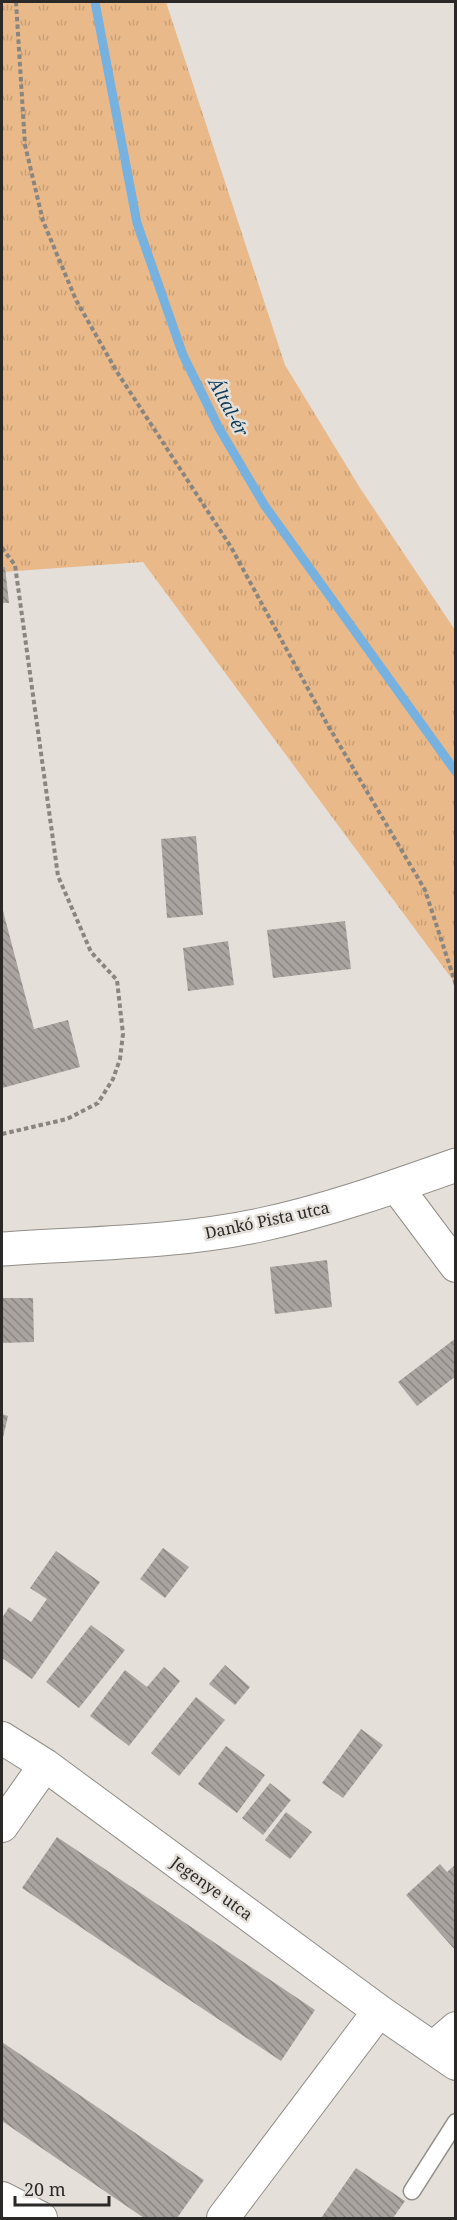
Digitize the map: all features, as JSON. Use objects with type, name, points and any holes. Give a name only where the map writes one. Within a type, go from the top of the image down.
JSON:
[{"type":"street","name":"Dankó Pista utca","points":[[2,1249],[194,1236],[260,1225],[396,1186],[456,1165]]},
{"type":"street","points":[[396,1186],[456,1266]]},
{"type":"street","name":"Jegenye utca","points":[[2,1738],[45,1765],[379,2011],[448,2047]]},
{"type":"street","points":[[2,1826],[45,1765]]},
{"type":"street","points":[[223,2218],[379,2011]]},
{"type":"street","points":[[2,2198],[40,2218]]},
{"type":"lane","points":[[412,2191],[456,2122]]},
{"type":"path","points":[[16,2],[25,145],[43,221],[76,300],[117,372],[178,462],[231,547],[326,722],[424,890],[456,984]]},
{"type":"path","points":[[2,548],[15,565],[58,876],[91,952],[117,980],[123,1034],[120,1059],[113,1079],[98,1103],[67,1119],[2,1134]]},
{"type":"green space","points":[[2,2],[166,2],[285,365],[360,488],[455,630],[455,983],[143,562],[2,572]]},
{"type":"building","points":[[2,567],[5,567],[9,603],[2,603]]},
{"type":"building","points":[[196,836],[203,915],[167,918],[161,839]]},
{"type":"building","points":[[2,907],[34,1029],[68,1020],[80,1067],[2,1088]]},
{"type":"building","points":[[345,921],[351,969],[273,978],[267,930]]},
{"type":"building","points":[[228,941],[234,985],[188,991],[183,948]]},
{"type":"building","points":[[327,1260],[332,1307],[275,1314],[270,1267]]},
{"type":"building","points":[[2,1298],[33,1298],[34,1342],[2,1343]]},
{"type":"building","points":[[456,1338],[456,1376],[417,1406],[398,1382]]},
{"type":"building","points":[[2,1414],[8,1416],[2,1442]]},
{"type":"building","points":[[163,1548],[189,1567],[165,1598],[140,1579]]},
{"type":"building","points":[[56,1551],[100,1582],[32,1679],[2,1658],[2,1618],[9,1607],[31,1622],[47,1599],[30,1588]]},
{"type":"building","points":[[91,1625],[125,1650],[79,1708],[46,1682]]},
{"type":"building","points":[[225,1665],[250,1687],[235,1705],[209,1684]]},
{"type":"building","points":[[164,1667],[180,1681],[129,1746],[90,1716],[125,1670],[147,1687]]},
{"type":"building","points":[[196,1697],[225,1720],[179,1776],[151,1753]]},
{"type":"building","points":[[361,1729],[383,1745],[343,1798],[322,1783]]},
{"type":"building","points":[[226,1746],[265,1775],[237,1813],[198,1784]]},
{"type":"building","points":[[270,1783],[291,1800],[263,1835],[242,1818]]},
{"type":"building","points":[[286,1812],[312,1832],[290,1859],[265,1840]]},
{"type":"building","points":[[57,1837],[315,2010],[281,2061],[22,1888]]},
{"type":"building","points":[[440,1864],[447,1872],[456,1864],[456,1951],[406,1895]]},
{"type":"building","points":[[2,2042],[204,2180],[177,2218],[144,2218],[2,2121]]},
{"type":"building","points":[[356,2168],[405,2201],[393,2218],[321,2218]]},
{"type":"waterway","name":"Által-ér","points":[[95,2],[137,223],[183,355],[219,428],[265,506],[456,772]]}]
